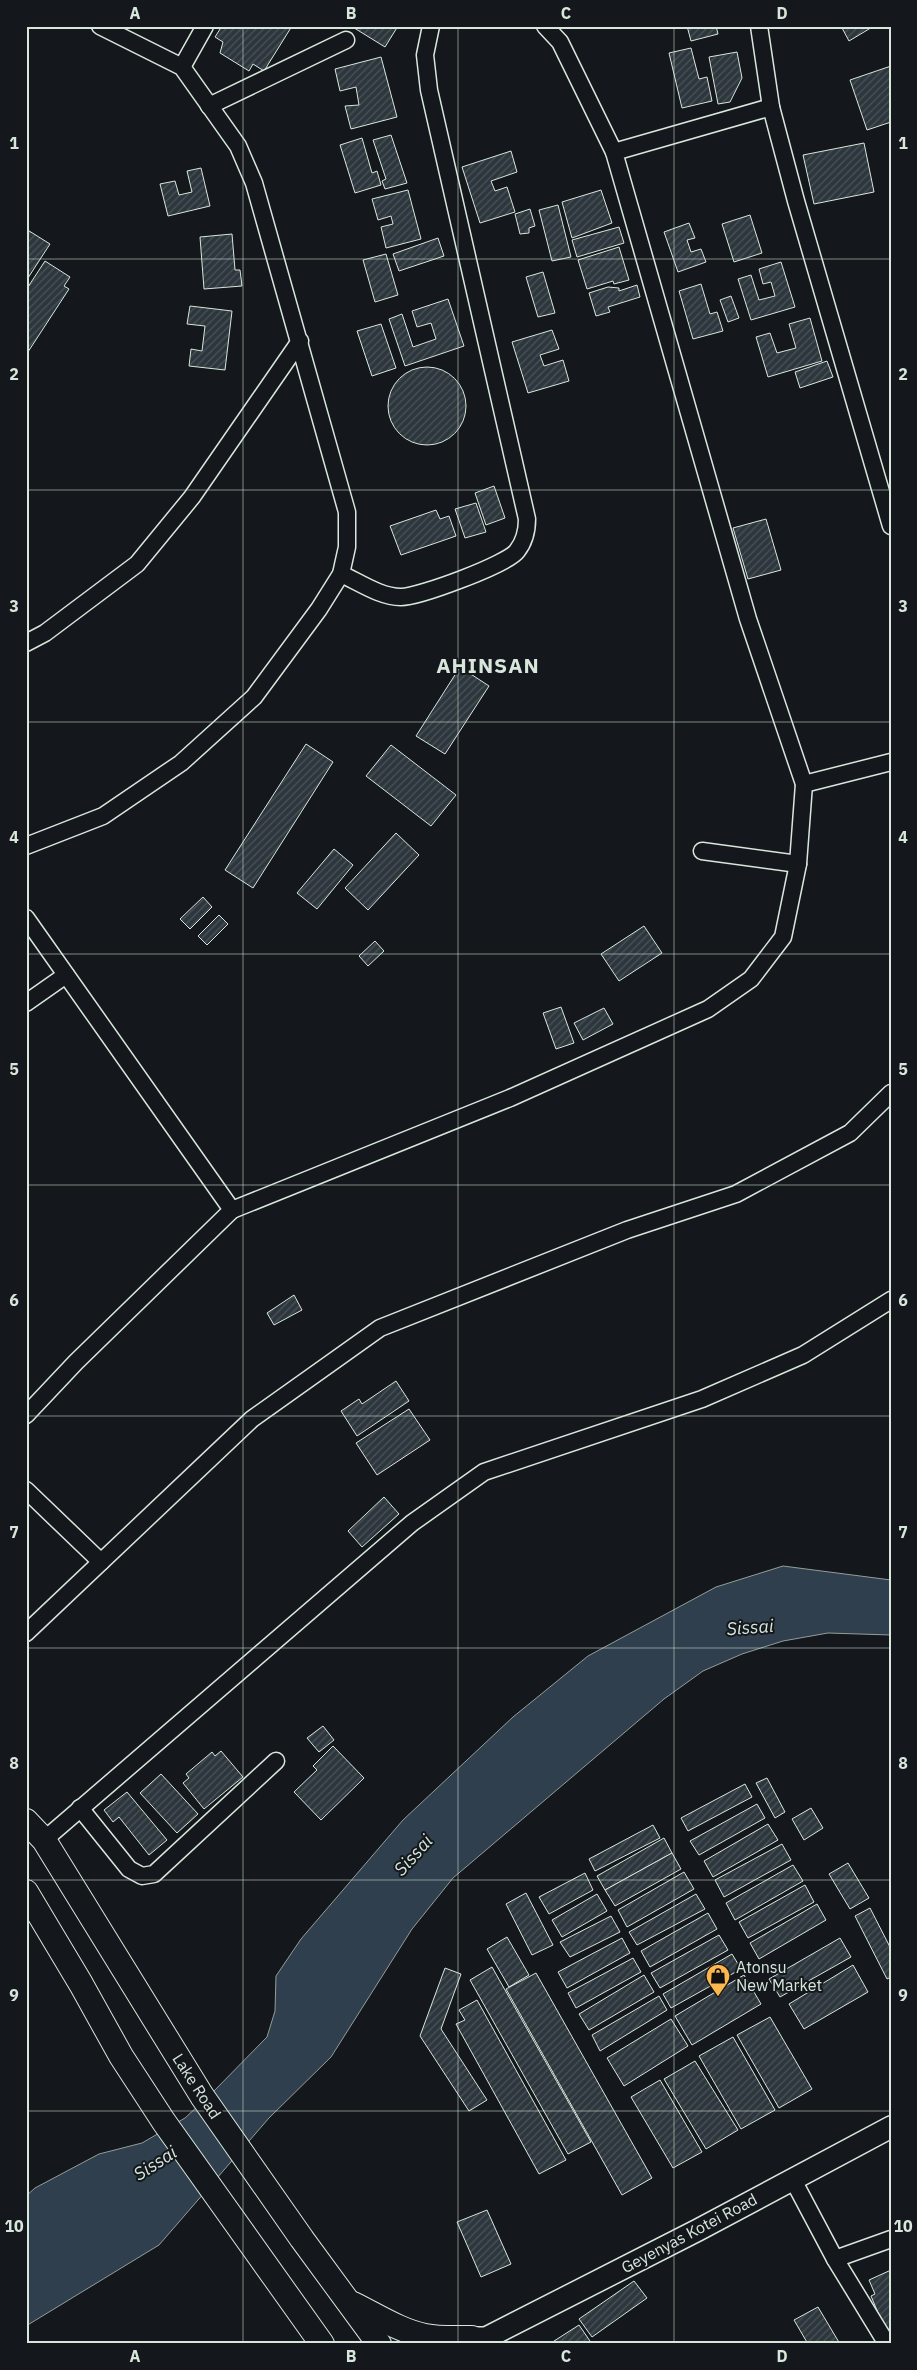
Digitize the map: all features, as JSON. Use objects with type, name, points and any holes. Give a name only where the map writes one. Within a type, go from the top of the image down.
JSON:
[{"type":"main road","name":"Lake Road","points":[[26,1821],[44,1840],[202,2096],[302,2239],[379,2344]]},
{"type":"main road","points":[[26,1892],[82,1984],[121,2056],[164,2122],[322,2344]]},
{"type":"main road","points":[[350,2302],[398,2327],[422,2336],[475,2341]]},
{"type":"street","points":[[26,846],[103,816],[181,763],[254,697],[319,609],[341,574],[347,547],[347,512],[254,183],[238,146],[182,67],[100,26]]},
{"type":"street","points":[[182,67],[205,26]]},
{"type":"street","points":[[341,574],[382,593],[402,597],[473,575],[516,553],[526,535],[527,519],[429,90],[425,56],[431,26]]},
{"type":"street","points":[[26,1415],[76,1362],[232,1210],[510,1098],[708,1009],[751,979],[783,937],[798,864],[804,784],[748,619],[614,152],[560,42],[545,26]]},
{"type":"street","points":[[759,26],[772,107],[796,201],[891,526]]},
{"type":"street","points":[[209,106],[346,40]]},
{"type":"street","points":[[614,152],[772,107]]},
{"type":"street","points":[[26,643],[45,633],[137,564],[192,497],[300,341]]},
{"type":"street","points":[[804,784],[891,762]]},
{"type":"street","points":[[702,851],[798,864]]},
{"type":"street","points":[[26,918],[232,1210]]},
{"type":"street","points":[[26,1003],[66,975]]},
{"type":"street","points":[[26,1633],[252,1419],[380,1328],[627,1230],[736,1194],[850,1133],[891,1094]]},
{"type":"street","points":[[44,1840],[412,1523],[484,1472],[702,1398],[803,1355],[891,1300]]},
{"type":"street","points":[[26,1490],[101,1562]]},
{"type":"street","points":[[80,1808],[129,1869],[142,1876],[154,1874],[276,1761]]},
{"type":"street","name":"Geyenyas Kotei Road","points":[[475,2341],[698,2230],[792,2178],[891,2127]]},
{"type":"street","points":[[792,2178],[835,2259],[887,2344]]},
{"type":"street","points":[[835,2259],[891,2239]]},
{"type":"water","name":"Sissai","points":[[783,1566],[891,1580],[891,1635],[828,1633],[783,1641],[742,1654],[703,1671],[664,1699],[453,1878],[412,1929],[331,2057],[269,2118],[159,2245],[26,2326],[26,2196],[35,2188],[99,2154],[142,2143],[185,2118],[213,2092],[267,2037],[275,2011],[276,1976],[301,1939],[403,1820],[513,1717],[588,1656],[716,1587]]},
{"type":"building","points":[[222,26],[292,26],[264,71],[253,64],[249,71],[220,53],[223,42],[215,37]]},
{"type":"building","points":[[351,26],[398,26],[385,47]]},
{"type":"building","points":[[687,26],[716,26],[718,34],[691,41]]},
{"type":"building","points":[[841,26],[874,26],[849,41]]},
{"type":"building","points":[[691,48],[699,79],[707,77],[712,101],[682,108],[669,53]]},
{"type":"building","points":[[737,52],[742,78],[730,102],[718,104],[709,57]]},
{"type":"building","points":[[381,57],[397,117],[351,129],[345,106],[359,105],[356,87],[340,91],[335,69]]},
{"type":"building","points":[[891,66],[891,122],[867,130],[850,80]]},
{"type":"building","points":[[391,135],[407,183],[385,189],[382,181],[386,179],[373,140]]},
{"type":"building","points":[[362,138],[372,173],[377,171],[381,185],[355,193],[340,145]]},
{"type":"building","points":[[864,143],[874,192],[814,204],[803,155]]},
{"type":"building","points":[[511,151],[517,172],[491,181],[495,191],[507,187],[515,212],[480,223],[462,167]]},
{"type":"building","points":[[201,168],[210,206],[168,216],[160,184],[175,181],[179,195],[192,192],[187,171]]},
{"type":"building","points":[[408,190],[421,239],[386,248],[381,227],[393,224],[391,216],[378,220],[372,199]]},
{"type":"building","points":[[601,190],[612,223],[572,238],[562,202]]},
{"type":"building","points":[[558,205],[571,257],[552,261],[539,210]]},
{"type":"building","points":[[530,209],[535,226],[529,228],[529,233],[520,234],[515,214]]},
{"type":"building","points":[[750,215],[762,253],[734,262],[722,224]]},
{"type":"building","points":[[689,223],[695,238],[687,240],[691,252],[701,249],[706,262],[678,272],[664,232]]},
{"type":"building","points":[[619,227],[624,243],[577,257],[572,240]]},
{"type":"building","points":[[26,229],[50,244],[26,281]]},
{"type":"building","points":[[232,234],[235,270],[240,270],[242,286],[204,289],[200,237]]},
{"type":"building","points":[[438,238],[444,256],[399,271],[393,254]]},
{"type":"building","points":[[619,247],[629,280],[614,284],[613,281],[587,289],[578,260]]},
{"type":"building","points":[[386,254],[398,295],[375,302],[363,260]]},
{"type":"building","points":[[45,261],[70,277],[64,286],[69,289],[26,355],[26,290]]},
{"type":"building","points":[[781,262],[795,307],[751,320],[738,279],[751,275],[759,300],[775,296],[771,282],[763,284],[759,269]]},
{"type":"building","points":[[543,272],[555,313],[538,317],[526,277]]},
{"type":"building","points":[[701,284],[710,314],[717,312],[723,331],[693,339],[679,291]]},
{"type":"building","points":[[637,285],[640,297],[608,307],[610,312],[596,316],[589,293],[608,287],[619,288],[619,291]]},
{"type":"building","points":[[731,296],[739,318],[728,322],[720,300]]},
{"type":"building","points":[[448,299],[464,346],[405,366],[389,319],[402,314],[413,347],[436,339],[431,323],[417,327],[412,311]]},
{"type":"building","points":[[190,306],[232,311],[225,370],[189,366],[191,349],[202,351],[205,326],[187,324]]},
{"type":"building","points":[[810,318],[822,361],[768,377],[756,337],[770,333],[777,353],[796,348],[789,324]]},
{"type":"building","points":[[381,324],[396,368],[372,376],[357,331]]},
{"type":"building","points":[[552,330],[559,349],[540,355],[544,366],[563,360],[569,381],[528,393],[512,342]]},
{"type":"building","points":[[827,361],[833,377],[800,388],[795,372]]},
{"type":"building","points":[[427,367],[442,370],[459,384],[463,391],[466,406],[463,421],[449,438],[442,442],[427,445],[412,442],[395,428],[391,421],[388,406],[391,391],[405,374],[412,370]]},
{"type":"building","points":[[494,486],[505,518],[486,525],[475,493]]},
{"type":"building","points":[[476,503],[486,532],[465,538],[455,509]]},
{"type":"building","points":[[436,510],[440,519],[449,516],[456,536],[401,555],[390,526]]},
{"type":"building","points":[[766,519],[781,570],[748,579],[733,528]]},
{"type":"building","points":[[460,667],[489,686],[445,754],[416,736]]},
{"type":"building","points":[[306,744],[333,762],[253,888],[225,870]]},
{"type":"building","points":[[391,745],[456,795],[431,826],[366,776]]},
{"type":"building","points":[[396,833],[419,855],[368,910],[345,888]]},
{"type":"building","points":[[334,849],[353,865],[317,909],[297,893]]},
{"type":"building","points":[[203,897],[212,907],[190,929],[180,919]]},
{"type":"building","points":[[219,915],[228,924],[207,945],[198,936]]},
{"type":"building","points":[[644,926],[662,953],[619,981],[601,954]]},
{"type":"building","points":[[375,941],[384,951],[368,966],[359,956]]},
{"type":"building","points":[[561,1007],[574,1043],[556,1049],[543,1013]]},
{"type":"building","points":[[604,1008],[613,1024],[583,1040],[574,1023]]},
{"type":"building","points":[[294,1295],[302,1310],[274,1325],[267,1313]]},
{"type":"building","points":[[396,1381],[409,1401],[357,1436],[341,1411],[359,1399],[362,1404]]},
{"type":"building","points":[[409,1409],[430,1440],[377,1475],[356,1443]]},
{"type":"building","points":[[384,1497],[399,1514],[362,1547],[348,1531]]},
{"type":"building","points":[[323,1726],[334,1740],[319,1752],[307,1738]]},
{"type":"building","points":[[333,1746],[364,1778],[321,1820],[294,1792],[317,1770],[313,1766]]},
{"type":"building","points":[[221,1751],[243,1777],[204,1809],[183,1783],[189,1778],[186,1774],[212,1752],[215,1756]]},
{"type":"building","points":[[161,1774],[198,1814],[177,1833],[140,1793]]},
{"type":"building","points":[[767,1778],[785,1812],[775,1818],[756,1783]]},
{"type":"building","points":[[745,1784],[752,1797],[688,1831],[681,1818]]},
{"type":"building","points":[[127,1792],[167,1840],[149,1855],[119,1817],[113,1822],[104,1810]]},
{"type":"building","points":[[757,1804],[765,1818],[699,1855],[690,1841]]},
{"type":"building","points":[[811,1808],[823,1828],[804,1840],[792,1819]]},
{"type":"building","points":[[768,1824],[778,1840],[713,1877],[704,1861]]},
{"type":"building","points":[[653,1825],[660,1838],[595,1871],[589,1859]]},
{"type":"building","points":[[664,1838],[672,1853],[605,1890],[597,1876]]},
{"type":"building","points":[[782,1844],[791,1860],[724,1897],[715,1880]]},
{"type":"building","points":[[672,1853],[681,1869],[615,1906],[605,1890]]},
{"type":"building","points":[[848,1863],[869,1898],[850,1909],[829,1874]]},
{"type":"building","points":[[793,1865],[803,1881],[735,1920],[726,1903]]},
{"type":"building","points":[[684,1872],[694,1889],[627,1927],[618,1910]]},
{"type":"building","points":[[585,1873],[593,1890],[549,1914],[539,1897]]},
{"type":"building","points":[[805,1885],[814,1902],[748,1938],[739,1922]]},
{"type":"building","points":[[526,1893],[553,1945],[532,1955],[506,1904]]},
{"type":"building","points":[[597,1894],[607,1911],[562,1937],[552,1920]]},
{"type":"building","points":[[696,1894],[705,1909],[637,1945],[629,1932]]},
{"type":"building","points":[[817,1904],[826,1920],[759,1959],[750,1943]]},
{"type":"building","points":[[870,1908],[891,1949],[891,1977],[887,1979],[855,1916]]},
{"type":"building","points":[[708,1913],[717,1929],[650,1967],[641,1951]]},
{"type":"building","points":[[611,1916],[620,1932],[570,1957],[560,1942]]},
{"type":"building","points":[[719,1935],[728,1950],[660,1988],[651,1973]]},
{"type":"building","points":[[507,1937],[529,1975],[509,1987],[487,1949]]},
{"type":"building","points":[[622,1938],[630,1953],[567,1988],[558,1972]]},
{"type":"building","points":[[840,1938],[851,1957],[780,1997],[769,1979]]},
{"type":"building","points":[[732,1954],[741,1969],[671,2008],[663,1994]]},
{"type":"building","points":[[633,1958],[641,1972],[576,2008],[568,1993]]},
{"type":"building","points":[[853,1965],[868,1992],[804,2029],[789,2004]]},
{"type":"building","points":[[492,1967],[591,2142],[568,2154],[470,1980]]},
{"type":"building","points":[[445,1968],[461,1974],[441,2029],[487,2100],[469,2111],[420,2036]]},
{"type":"building","points":[[536,1973],[652,2178],[622,2195],[506,1989]]},
{"type":"building","points":[[644,1975],[654,1992],[589,2030],[579,2014]]},
{"type":"building","points":[[744,1975],[761,2004],[692,2045],[675,2016]]},
{"type":"building","points":[[659,1996],[667,2010],[600,2051],[592,2035]]},
{"type":"building","points":[[477,2000],[566,2160],[539,2174],[456,2024],[465,2020],[459,2010]]},
{"type":"building","points":[[770,2017],[812,2089],[779,2108],[737,2035]]},
{"type":"building","points":[[671,2019],[688,2046],[624,2086],[607,2058]]},
{"type":"building","points":[[733,2037],[775,2110],[741,2129],[699,2056]]},
{"type":"building","points":[[695,2061],[738,2130],[706,2149],[664,2079]]},
{"type":"building","points":[[660,2080],[702,2152],[673,2168],[631,2097]]},
{"type":"building","points":[[487,2210],[511,2264],[481,2277],[457,2222]]},
{"type":"building","points":[[891,2270],[891,2338],[889,2339],[871,2296],[875,2294],[869,2280]]},
{"type":"building","points":[[634,2281],[647,2298],[592,2337],[579,2319]]},
{"type":"building","points":[[818,2307],[840,2344],[808,2344],[794,2320]]},
{"type":"building","points":[[579,2325],[592,2344],[551,2343]]},
{"type":"place","name":"Atonsu New Market","points":[[718,1997]]},
{"type":"district","name":"AHINSAN","points":[[488,665]]}]
